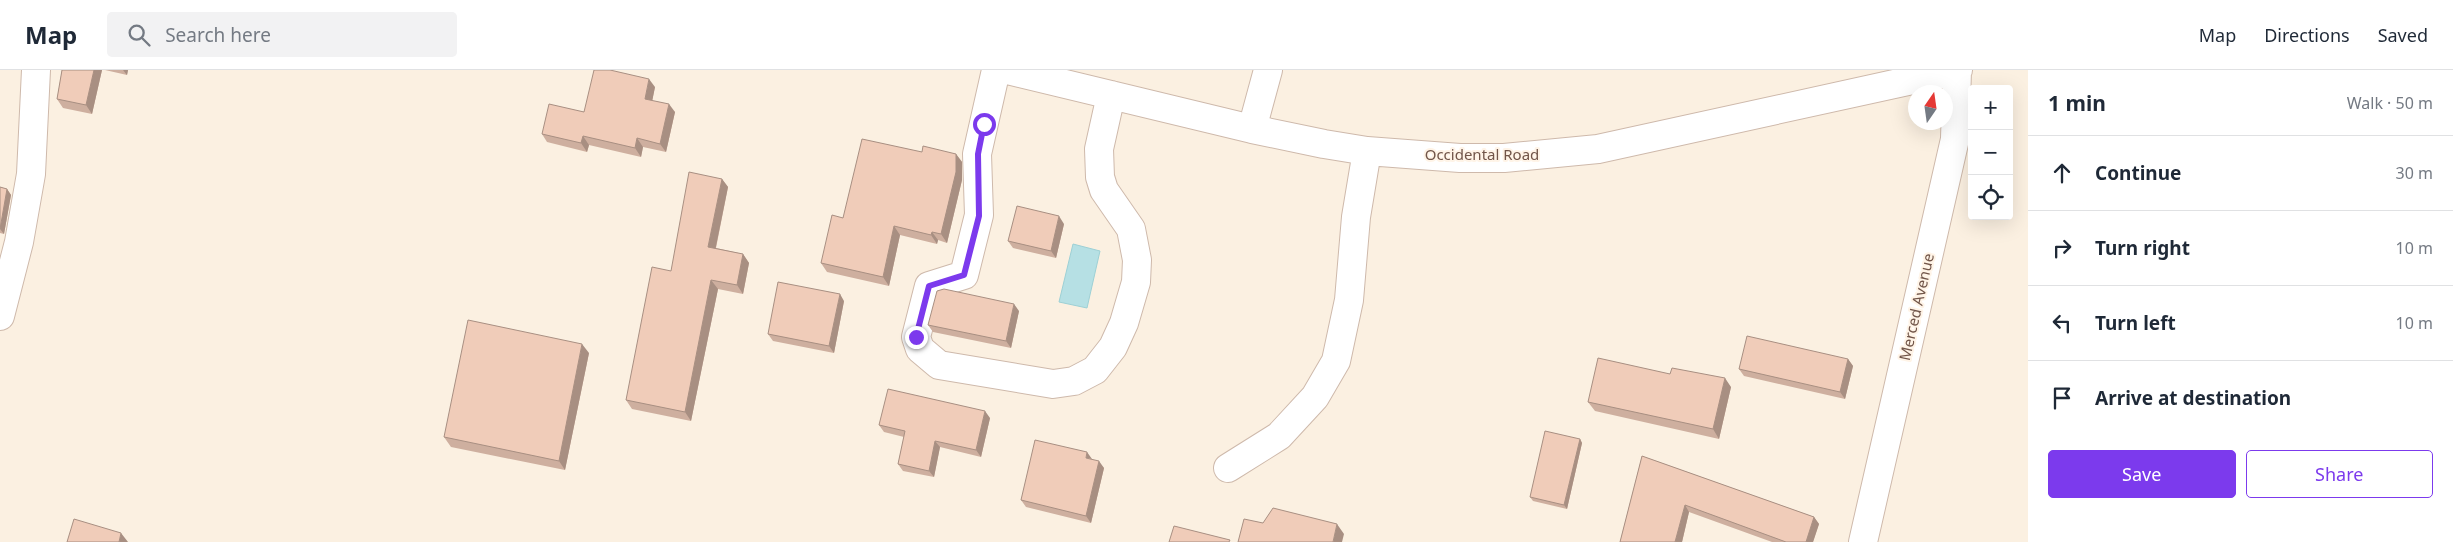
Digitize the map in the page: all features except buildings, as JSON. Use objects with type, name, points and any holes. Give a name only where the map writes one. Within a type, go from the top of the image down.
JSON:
[{"type":"street","points":[[0,316],[19,242],[31,174],[36,70]]},
{"type":"street","points":[[996,70],[978,154],[979,216],[964,275],[929,286],[916,337],[920,349],[939,366],[1053,384],[1074,381],[1095,370],[1114,348],[1136,282],[1137,260],[1131,229],[1104,190],[1100,177],[1099,149],[1111,95]]},
{"type":"street","name":"Occidental Road","points":[[1007,70],[1252,129],[1367,151],[1427,157],[1504,158],[1598,149],[1957,70]]},
{"type":"street","points":[[1252,129],[1268,70]]},
{"type":"street","name":"Merced Avenue","points":[[1863,542],[1955,139],[1957,70]]},
{"type":"street","points":[[1228,468],[1279,436],[1316,397],[1336,361],[1350,300],[1356,217],[1367,151]]},
{"type":"water","points":[[1073,244],[1100,251],[1087,308],[1059,302]]},
{"type":"route","points":[[916,337],[929,286],[964,275],[979,216],[978,154],[984,124]]}]
